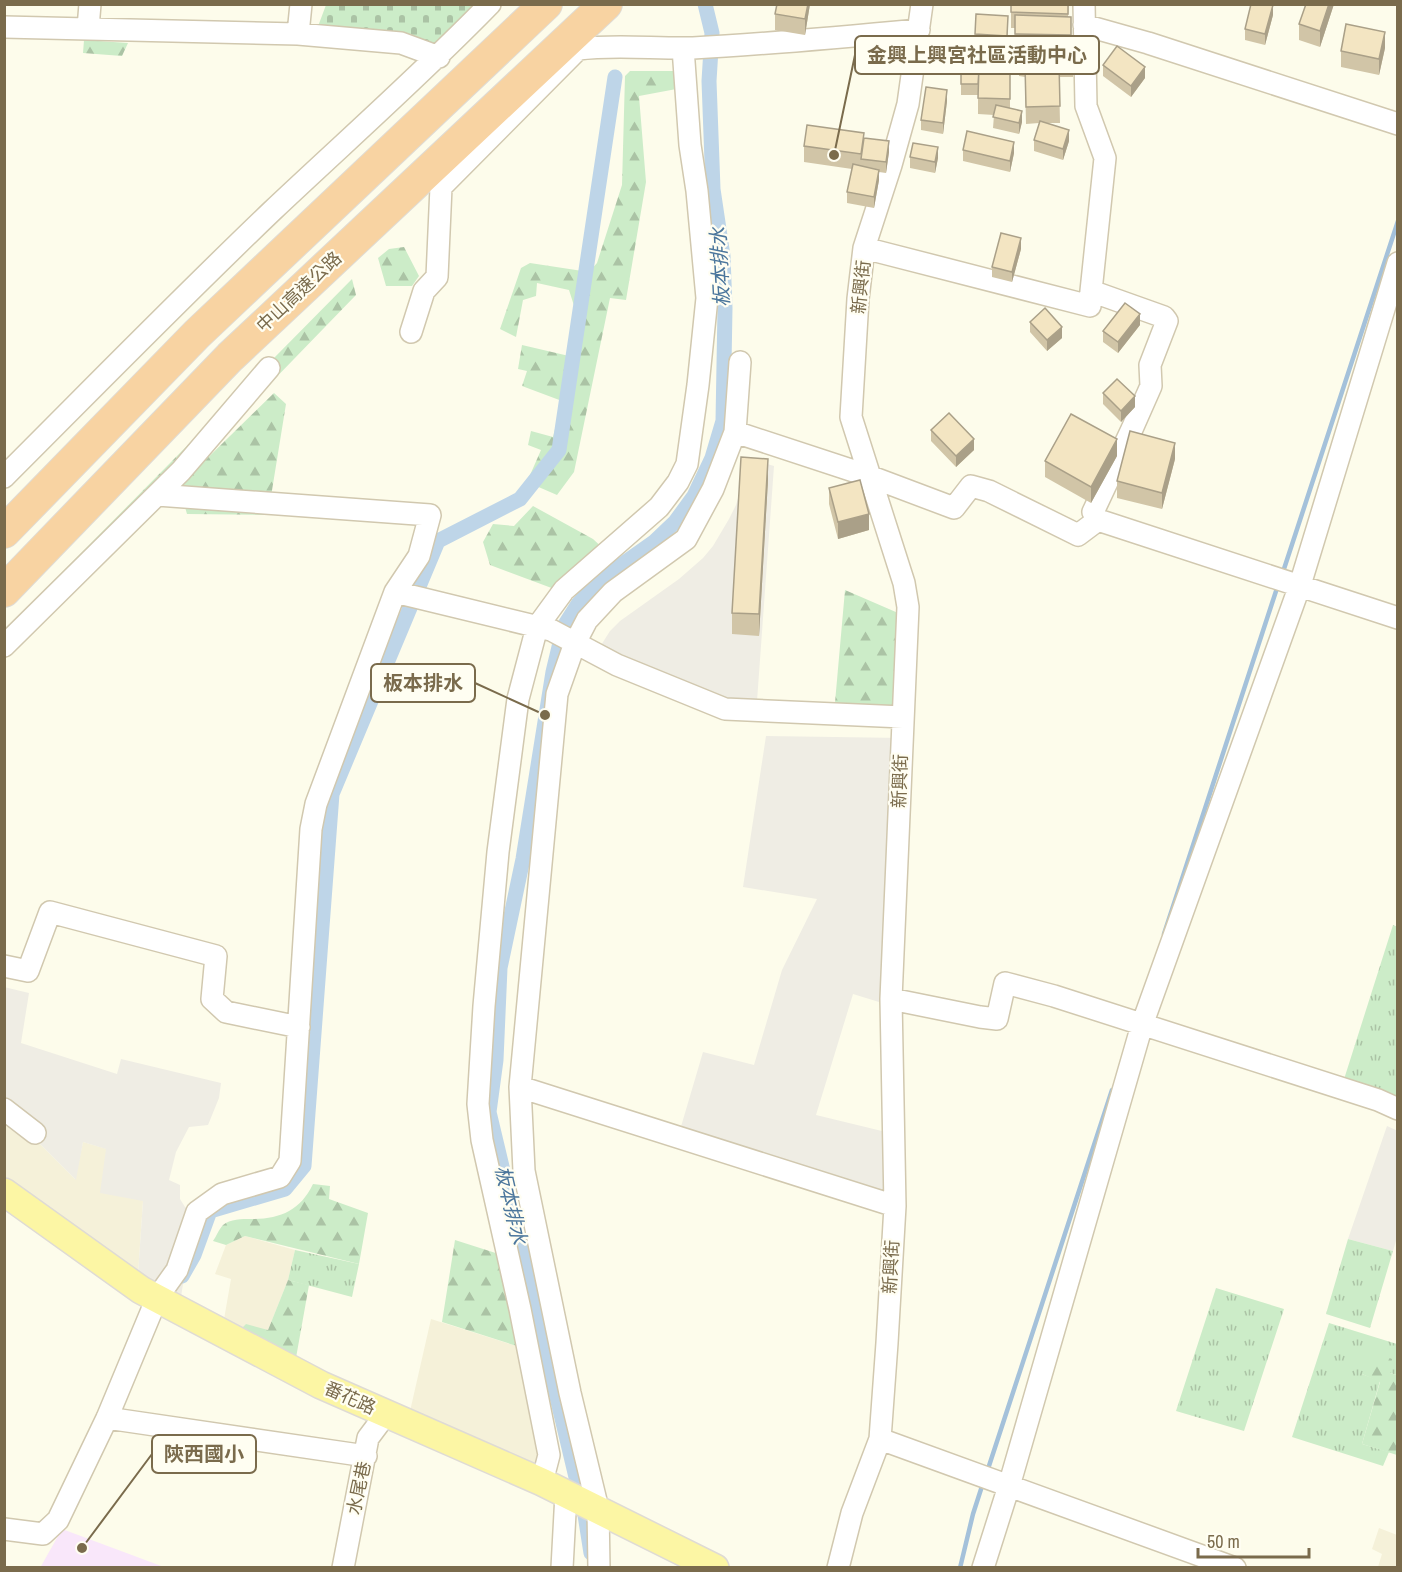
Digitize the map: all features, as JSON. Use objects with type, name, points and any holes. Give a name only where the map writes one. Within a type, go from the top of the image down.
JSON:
[{"type":"highway","points":[[4,532],[197,334],[546,4]]},
{"type":"highway","name":"中山高速公路","points":[[4,591],[230,357],[606,4]]},
{"type":"main road","name":"番花路","points":[[4,1192],[141,1290],[321,1385],[542,1482],[715,1568]]},
{"type":"street","points":[[88,28],[90,4]]},
{"type":"street","points":[[298,34],[301,4]]},
{"type":"street","points":[[4,477],[265,218],[440,57],[490,4]]},
{"type":"street","name":"新興街","points":[[838,1568],[852,1513],[880,1439],[895,1206],[891,999],[908,607],[904,583],[851,417],[858,299],[864,248],[908,104],[922,4]]},
{"type":"street","points":[[864,248],[1090,306],[1105,158],[1086,106],[1084,15],[1148,42],[1398,124]]},
{"type":"street","points":[[4,27],[298,34],[401,43],[440,57]]},
{"type":"street","points":[[411,332],[424,291],[437,277],[441,187],[578,49],[600,46],[683,48],[755,45],[919,30]]},
{"type":"street","points":[[542,1482],[549,1455],[520,1309],[482,1140],[478,1104],[498,852],[518,699],[537,627],[564,590],[659,507],[678,482],[687,464],[699,385],[707,298],[697,191],[690,145],[683,48]]},
{"type":"street","points":[[983,1568],[1009,1486],[1142,1025],[1300,585],[1398,263]]},
{"type":"street","points":[[1091,291],[1164,317],[1167,321],[1150,365],[1151,386],[1093,512],[1098,520],[1398,618]]},
{"type":"street","points":[[599,1568],[597,1509],[570,1393],[524,1171],[520,1087],[557,694],[575,643],[586,620],[613,592],[686,539],[713,489],[735,432],[740,362]]},
{"type":"street","points":[[4,646],[181,471],[269,368]]},
{"type":"street","points":[[735,432],[868,476],[954,508],[971,486],[989,490],[1078,535],[1098,520]]},
{"type":"street","points":[[4,1529],[43,1534],[58,1520],[107,1419],[157,1298],[177,1270],[197,1212],[222,1194],[280,1177],[290,1161],[311,829],[316,804],[395,592],[419,556],[430,515],[157,495]]},
{"type":"street","points":[[395,592],[551,630],[616,664],[725,709],[903,717]]},
{"type":"street","points":[[4,966],[28,971],[50,912],[216,956],[212,999],[226,1012],[299,1027]]},
{"type":"street","points":[[891,999],[980,1017],[997,1018],[1005,983],[1378,1100],[1398,1109]]},
{"type":"street","points":[[520,1087],[895,1206]]},
{"type":"street","points":[[4,1109],[35,1133]]},
{"type":"street","name":"水尾巷","points":[[342,1568],[368,1438],[386,1414]]},
{"type":"street","points":[[107,1419],[366,1456]]},
{"type":"street","points":[[880,1439],[1235,1568]]},
{"type":"street","points":[[562,1568],[566,1494]]},
{"type":"shaded area","points":[[750,459],[774,466],[756,715],[598,650],[610,631],[620,621],[679,579],[713,546],[736,505]]},
{"type":"shaded area","points":[[766,736],[903,738],[892,1006],[853,994],[816,1115],[886,1132],[887,1190],[880,1194],[680,1130],[703,1052],[754,1065],[782,970],[817,899],[743,887]]},
{"type":"shaded area","points":[[4,987],[29,993],[21,1043],[117,1074],[121,1059],[221,1083],[219,1098],[208,1125],[189,1127],[176,1152],[169,1180],[180,1185],[180,1199],[185,1207],[194,1213],[181,1297],[138,1274],[143,1201],[100,1193],[106,1149],[83,1142],[76,1180],[37,1141],[5,1114]]},
{"type":"shaded area","points":[[4,1114],[37,1141],[75,1179],[83,1142],[107,1149],[143,1201],[138,1274],[5,1182]]},
{"type":"shaded area","points":[[1387,1126],[1398,1131],[1398,1234],[1393,1251],[1348,1239]]},
{"type":"shaded area","points":[[245,1236],[295,1250],[288,1280],[268,1330],[234,1336],[223,1325],[231,1279],[215,1274],[226,1245]]},
{"type":"shaded area","points":[[431,1319],[526,1349],[552,1457],[541,1480],[408,1420]]},
{"type":"shaded area","points":[[1379,1528],[1397,1535],[1397,1567],[1378,1567],[1382,1554],[1372,1549]]},
{"type":"shaded area","points":[[62,1529],[164,1567],[40,1568]]},
{"type":"green space","points":[[326,5],[491,5],[432,55],[317,47],[314,37]]},
{"type":"green space","points":[[84,40],[128,43],[122,56],[83,53]]},
{"type":"green space","points":[[630,71],[686,71],[687,87],[639,96],[646,182],[626,300],[610,298],[574,472],[557,495],[527,482],[541,450],[528,445],[531,431],[553,437],[562,401],[522,386],[527,371],[518,369],[522,345],[569,356],[577,315],[569,290],[537,283],[536,296],[523,300],[516,337],[500,329],[521,268],[530,263],[589,272],[597,263],[622,185],[625,76]]},
{"type":"green space","points":[[404,247],[419,276],[412,286],[386,286],[378,258],[389,249]]},
{"type":"green space","points":[[352,279],[356,295],[5,657],[5,630]]},
{"type":"green space","points":[[274,393],[286,404],[268,515],[187,514],[179,486]]},
{"type":"green space","points":[[533,506],[593,539],[607,552],[616,569],[573,596],[490,565],[483,542],[493,524],[514,526]]},
{"type":"green space","points":[[845,590],[912,619],[904,725],[833,725]]},
{"type":"green space","points":[[1393,925],[1398,927],[1397,1117],[1339,1095]]},
{"type":"green space","points":[[313,1184],[330,1186],[329,1199],[368,1213],[359,1264],[245,1236],[226,1245],[213,1241],[226,1223],[240,1219],[261,1219],[288,1212],[302,1201]]},
{"type":"green space","points":[[1348,1239],[1393,1251],[1370,1328],[1326,1314]]},
{"type":"green space","points":[[455,1240],[505,1256],[526,1349],[442,1322]]},
{"type":"green space","points":[[295,1250],[359,1264],[352,1297],[288,1280]]},
{"type":"green space","points":[[288,1280],[309,1285],[294,1369],[234,1336],[246,1324],[268,1330]]},
{"type":"green space","points":[[1216,1288],[1284,1309],[1244,1431],[1176,1411]]},
{"type":"green space","points":[[1329,1323],[1397,1344],[1397,1375],[1362,1374],[1380,1381],[1362,1444],[1389,1452],[1383,1466],[1292,1437]]},
{"type":"green space","points":[[1372,1351],[1392,1359],[1390,1373],[1397,1375],[1397,1455],[1362,1444],[1380,1382],[1362,1374]]},
{"type":"building","points":[[777,4],[808,4],[805,19],[775,14]]},
{"type":"building","points":[[1011,4],[1068,4],[1068,14],[1011,12]]},
{"type":"building","points":[[1251,4],[1273,5],[1265,34],[1245,29]]},
{"type":"building","points":[[1306,4],[1329,4],[1320,31],[1299,24]]},
{"type":"building","points":[[976,14],[1008,16],[1007,36],[975,34]]},
{"type":"building","points":[[1015,15],[1071,17],[1071,35],[1015,34]]},
{"type":"building","points":[[1346,24],[1385,32],[1379,59],[1341,51]]},
{"type":"building","points":[[1117,46],[1145,67],[1131,86],[1103,65]]},
{"type":"building","points":[[1059,64],[1060,106],[1026,107],[1025,65]]},
{"type":"building","points":[[979,65],[1010,66],[1010,99],[978,98]]},
{"type":"building","points":[[961,70],[979,70],[978,84],[961,84]]},
{"type":"building","points":[[926,87],[947,90],[943,123],[921,120]]},
{"type":"building","points":[[996,105],[1022,111],[1019,123],[993,117]]},
{"type":"building","points":[[1040,121],[1069,130],[1063,149],[1034,140]]},
{"type":"building","points":[[807,125],[864,133],[861,154],[804,146]]},
{"type":"building","points":[[967,131],[1014,142],[1010,161],[963,150]]},
{"type":"building","points":[[864,138],[889,141],[886,162],[861,159]]},
{"type":"building","points":[[913,143],[938,147],[935,162],[910,157]]},
{"type":"building","points":[[853,164],[879,170],[874,197],[847,192]]},
{"type":"building","points":[[1001,233],[1021,238],[1012,272],[992,267]]},
{"type":"building","points":[[1125,303],[1140,314],[1118,342],[1103,331]]},
{"type":"building","points":[[1045,308],[1062,327],[1047,340],[1030,322]]},
{"type":"building","points":[[1117,379],[1135,396],[1121,411],[1103,393]]},
{"type":"building","points":[[949,413],[974,439],[956,456],[931,430]]},
{"type":"building","points":[[1071,414],[1117,439],[1091,487],[1045,461]]},
{"type":"building","points":[[1130,431],[1175,443],[1162,493],[1117,481]]},
{"type":"building","points":[[741,457],[768,459],[759,614],[732,613]]},
{"type":"building","points":[[860,480],[869,514],[838,522],[829,488]]},
{"type":"waterway","name":"板本排水","points":[[591,1553],[585,1515],[489,1112],[496,1060],[500,968],[523,859],[553,672],[564,626],[578,604],[603,578],[654,542],[675,522],[694,496],[712,458],[723,421],[725,308],[723,256],[713,189],[709,81],[712,33],[705,4]]},
{"type":"waterway","points":[[182,1276],[194,1255],[210,1211],[285,1189],[304,1166],[332,794],[438,541],[520,499],[559,450],[615,77]]},
{"type":"waterway","points":[[1282,575],[1398,221]]},
{"type":"waterway","points":[[1164,934],[1278,585]]},
{"type":"waterway","points":[[987,1472],[1112,1090]]},
{"type":"waterway","points":[[960,1568],[983,1483]]},
{"type":"place","name":"金興上興宮社區活動中心","points":[[834,155]]},
{"type":"place","name":"板本排水","points":[[545,715]]},
{"type":"place","name":"陝西國小","points":[[82,1548]]}]
